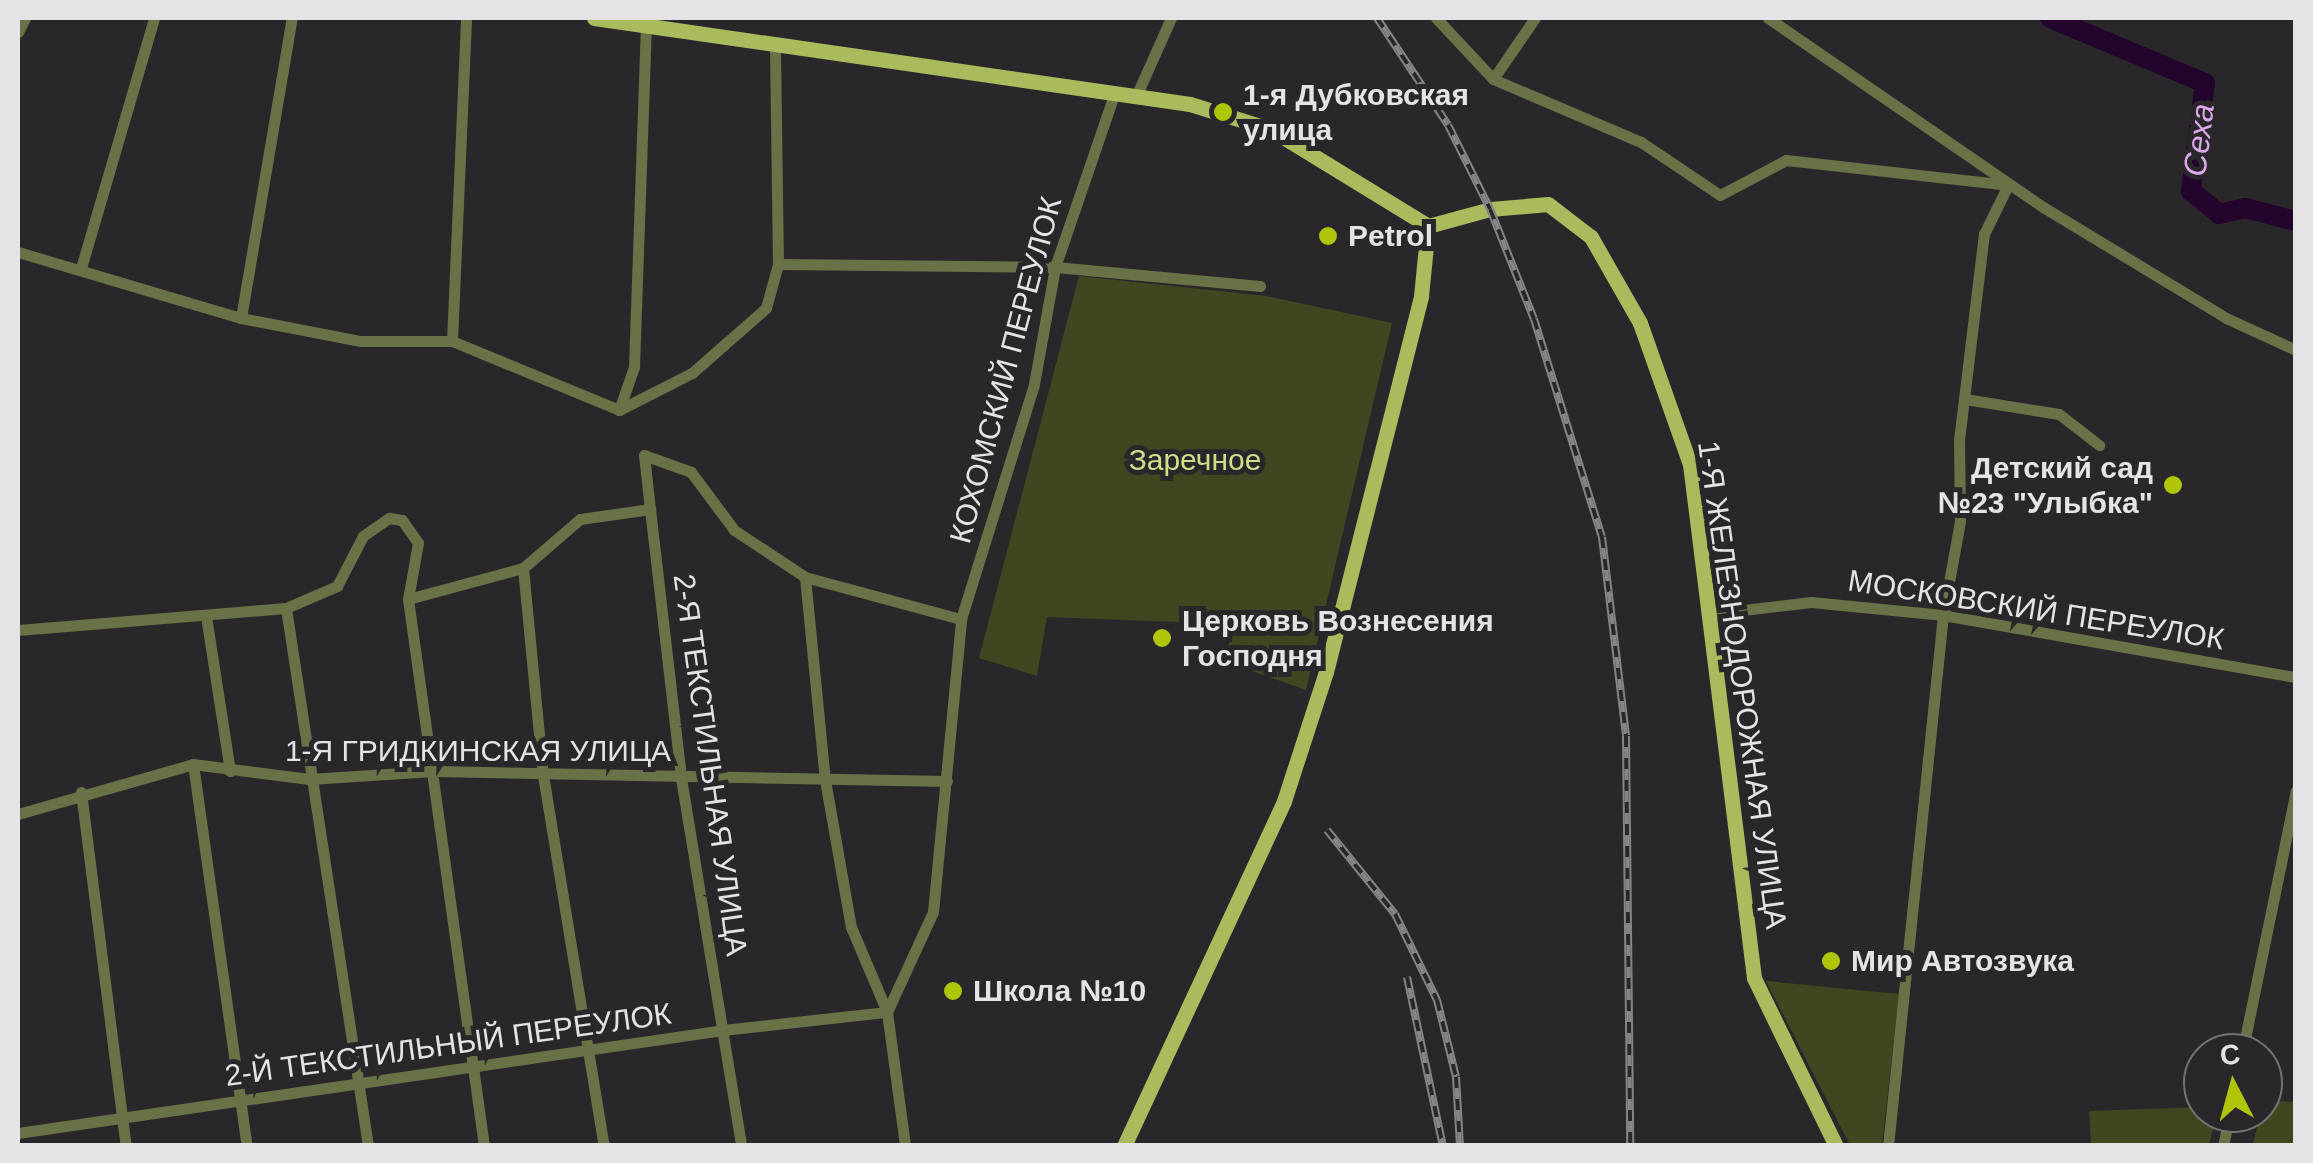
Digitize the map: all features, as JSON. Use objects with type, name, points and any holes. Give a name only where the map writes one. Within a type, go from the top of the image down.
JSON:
[{"type":"main road","points":[[594,18],[645,21],[776,44],[1137,94],[1270,129],[1428,226],[1416,315],[1326,672],[1284,801],[1124,1146]]},
{"type":"main road","name":"1-Я ЖЕЛЕЗНОДОРОЖНАЯ УЛИЦА","points":[[1428,226],[1490,209],[1548,204],[1591,236],[1666,386],[1690,464],[1754,978],[1836,1146]]},
{"type":"street","points":[[18,32],[26,18]]},
{"type":"street","points":[[81,268],[154,18]]},
{"type":"street","points":[[240,318],[292,18]]},
{"type":"street","points":[[452,341],[466,18]]},
{"type":"street","points":[[1137,94],[1172,18]]},
{"type":"street","points":[[1436,18],[1493,78],[1641,142],[1720,195],[1786,160],[2008,185]]},
{"type":"street","points":[[1493,78],[1536,18]]},
{"type":"street","points":[[1768,18],[2008,185],[2226,318],[2296,350]]},
{"type":"street","points":[[619,410],[634,368],[645,21]]},
{"type":"street","points":[[18,252],[240,318],[360,341],[452,341],[619,410],[692,373],[766,308],[778,264],[776,44]]},
{"type":"street","name":"КОХОМСКИЙ ПЕРЕУЛОК","points":[[888,1012],[932,912],[961,619],[1034,384],[1055,266],[1115,92]]},
{"type":"street","points":[[1888,1146],[1944,615],[1960,521],[1964,399],[1984,234],[2008,185]]},
{"type":"street","points":[[778,264],[1055,266],[1260,286]]},
{"type":"street","points":[[1964,399],[2060,414],[2098,445]]},
{"type":"street","name":"2-Я ТЕКСТИЛЬНАЯ УЛИЦА","points":[[741,1146],[681,778],[644,456],[690,472],[734,530],[804,577]]},
{"type":"street","points":[[408,599],[523,568],[580,519],[650,510]]},
{"type":"street","points":[[18,630],[286,608],[337,586],[363,536],[389,518],[402,520],[418,543],[408,599],[484,1146]]},
{"type":"street","points":[[523,568],[544,775],[604,1146]]},
{"type":"street","points":[[905,1146],[888,1012],[850,927],[825,780],[804,577],[961,619]]},
{"type":"street","name":"МОСКОВСКИЙ ПЕРЕУЛОК","points":[[1708,614],[1811,602],[1944,615],[2296,677]]},
{"type":"street","points":[[286,608],[309,779],[368,1146]]},
{"type":"street","points":[[206,616],[230,771]]},
{"type":"street","points":[[193,764],[246,1146]]},
{"type":"street","name":"1-Я ГРИДКИНСКАЯ УЛИЦА","points":[[18,814],[80,792],[193,764],[309,779],[434,770],[947,781]]},
{"type":"street","points":[[2246,1033],[2296,790]]},
{"type":"street","points":[[80,792],[126,1146]]},
{"type":"street","name":"2-Й ТЕКСТИЛЬНЫЙ ПЕРЕУЛОК","points":[[18,1134],[723,1030],[888,1012]]},
{"type":"green space","name":"Заречное","points":[[1079,276],[1266,296],[1392,323],[1306,690],[1227,662],[1231,624],[1047,617],[1037,676],[979,658]]},
{"type":"green space","points":[[1766,981],[1899,994],[1882,1145],[1850,1145]]},
{"type":"green space","points":[[2283,1102],[2295,1102],[2295,1145],[2253,1145],[2256,1133],[2283,1133]]},
{"type":"green space","points":[[2183,1108],[2183,1133],[2212,1133],[2209,1145],[2091,1145],[2089,1111]]},
{"type":"waterway","name":"Сеха","points":[[2050,18],[2205,83],[2191,191],[2219,214],[2245,208],[2296,221]]},
{"type":"railway","points":[[1377,18],[1448,125],[1490,209],[1534,319],[1602,537],[1626,736],[1630,1146]]},
{"type":"railway","points":[[1327,830],[1395,914],[1437,1000],[1456,1077],[1460,1146]]},
{"type":"railway","points":[[1407,977],[1443,1146]]},
{"type":"place","name":"1-я Дубковская улица","points":[[1223,112]]},
{"type":"place","name":"Petrol","points":[[1328,236]]},
{"type":"place","name":"Детский сад №23 \"Улыбка\"","points":[[2173,485]]},
{"type":"place","name":"Церковь Вознесения Господня","points":[[1162,638]]},
{"type":"place","name":"Мир Автозвука","points":[[1831,961]]},
{"type":"place","name":"Школа №10","points":[[953,991]]}]
